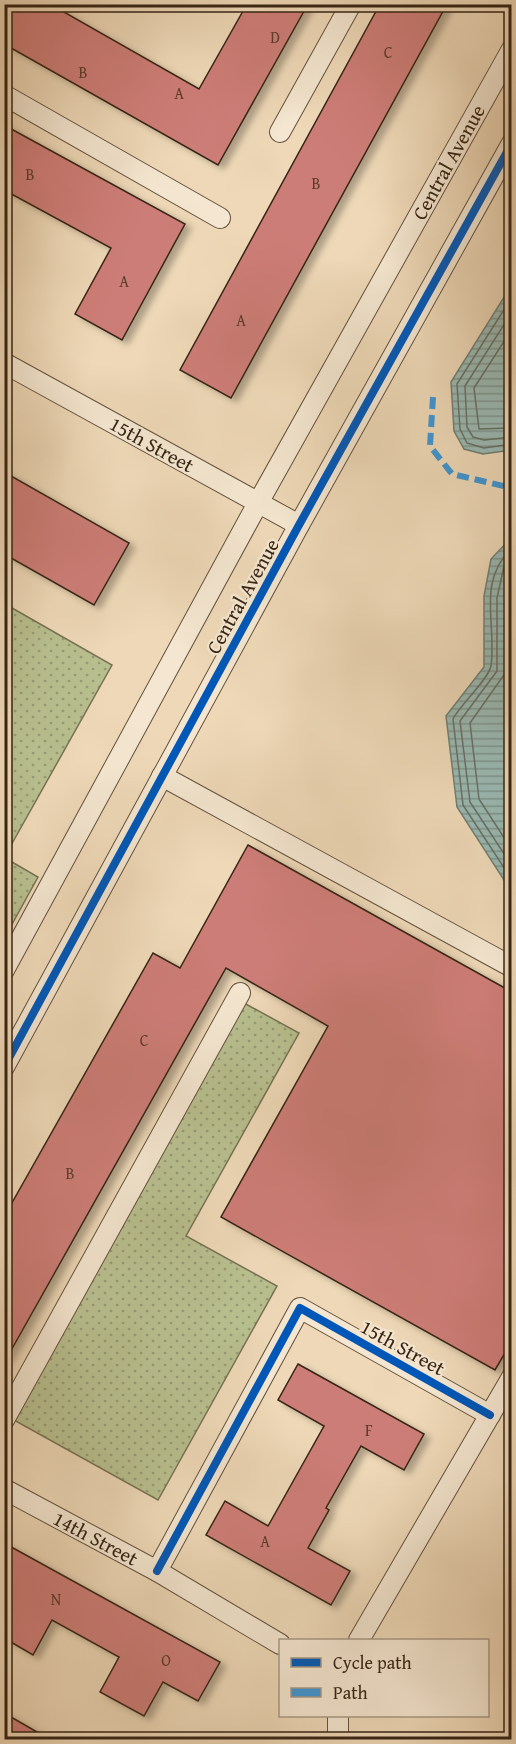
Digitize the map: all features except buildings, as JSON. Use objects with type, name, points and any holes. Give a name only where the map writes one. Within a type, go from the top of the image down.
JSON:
[{"type":"street","points":[[280,132],[351,4]]},
{"type":"street","name":"Central Avenue","points":[[4,970],[258,502],[512,49]]},
{"type":"street","points":[[4,95],[220,218]]},
{"type":"street","name":"Central Avenue","points":[[4,1067],[299,525],[512,143]]},
{"type":"street","name":"15th Street","points":[[4,363],[299,525]]},
{"type":"street","points":[[162,776],[512,967]]},
{"type":"street","points":[[4,1420],[240,993]]},
{"type":"street","name":"15th Street","points":[[157,1571],[300,1308],[490,1415]]},
{"type":"street","points":[[360,1639],[512,1377]]},
{"type":"street","name":"14th Street","points":[[4,1489],[157,1571],[279,1643]]},
{"type":"street","points":[[338,1717],[338,1740]]},
{"type":"green space","points":[[5,604],[112,665],[5,856]]},
{"type":"green space","points":[[5,858],[38,877],[5,937]]},
{"type":"green space","points":[[244,1003],[299,1033],[186,1236],[277,1286],[158,1500],[12,1419]]},
{"type":"water","points":[[511,286],[511,450],[483,454],[464,449],[454,431],[451,382]]},
{"type":"water","points":[[511,538],[511,891],[457,807],[446,716],[484,667],[484,596],[491,559]]},
{"type":"marked path","points":[[433,397],[430,446],[452,474],[512,488]]},
{"type":"cycle path","points":[[4,1067],[299,525],[512,143]]},
{"type":"cycle path","points":[[157,1571],[300,1308],[490,1415]]}]
